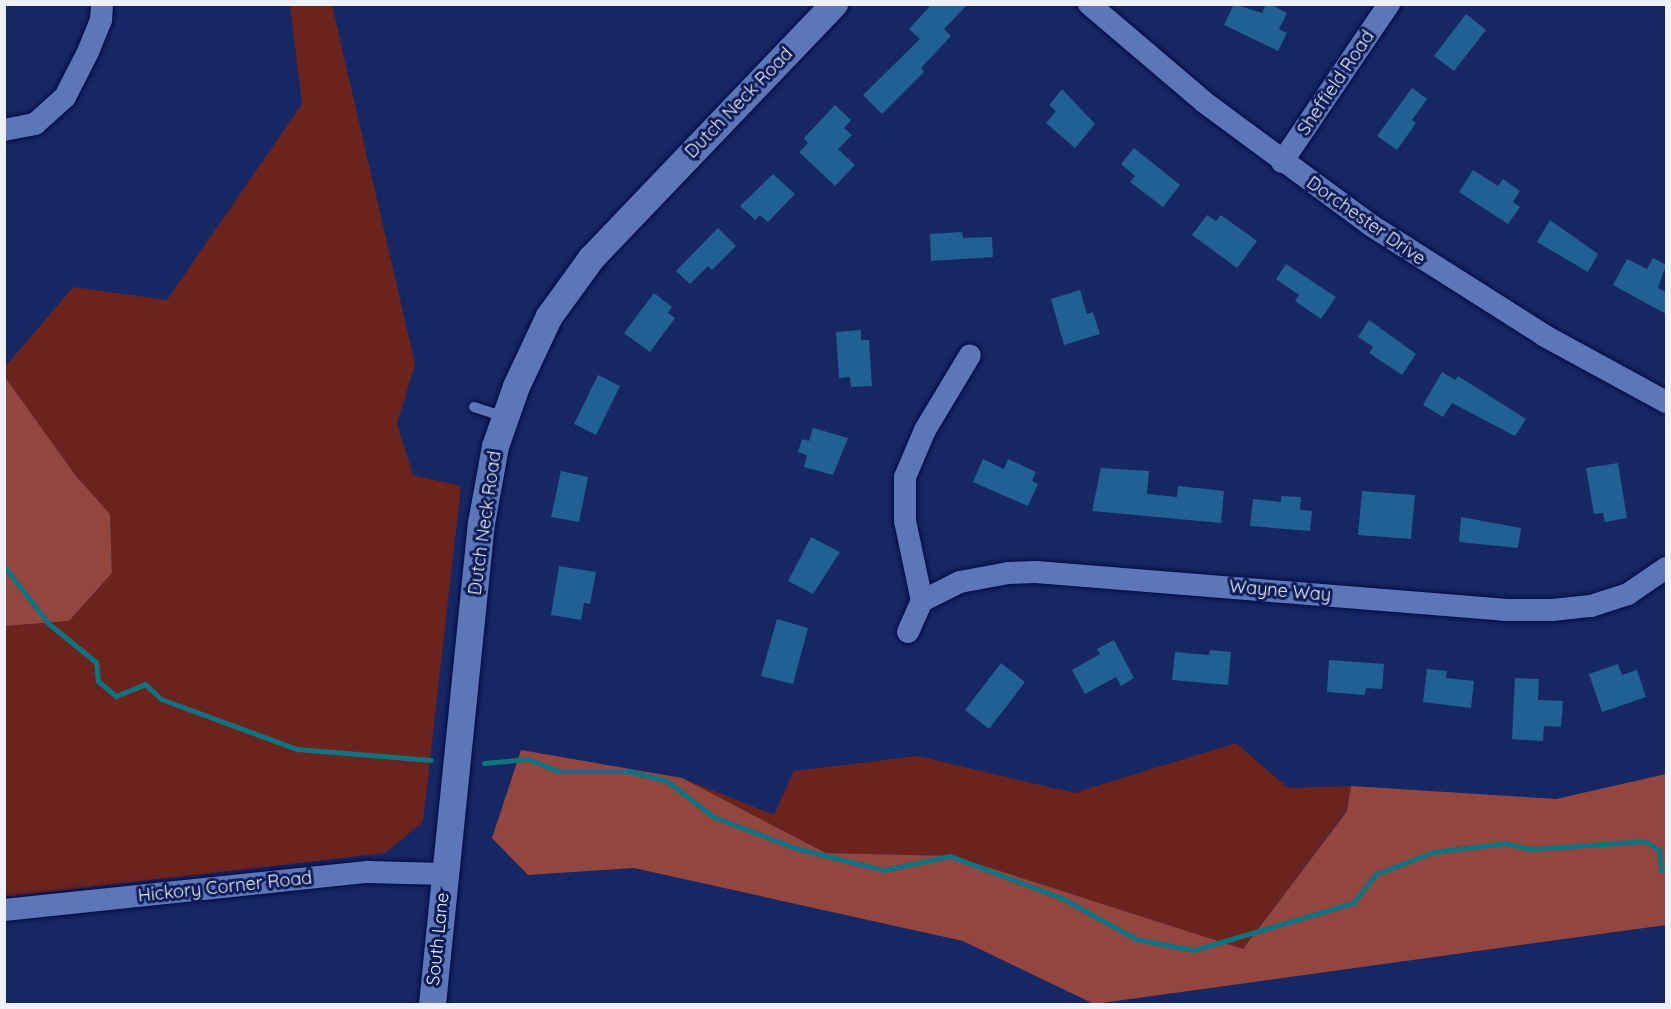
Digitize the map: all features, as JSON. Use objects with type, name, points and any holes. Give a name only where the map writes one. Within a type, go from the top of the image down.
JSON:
[{"type":"street","points":[[4,130],[35,124],[65,97],[101,20],[102,4]]},
{"type":"street","name":"Dutch Neck Road","points":[[445,874],[481,523],[505,417],[549,316],[591,258],[834,4]]},
{"type":"street","name":"Dorchester Drive","points":[[1089,4],[1204,102],[1282,162],[1457,282],[1545,336],[1666,402]]},
{"type":"street","name":"Sheffield Road","points":[[1282,162],[1389,4]]},
{"type":"street","points":[[908,632],[922,601],[904,521],[905,477],[925,430],[970,355]]},
{"type":"street","name":"Wayne Way","points":[[922,601],[979,577],[1036,572],[1504,610],[1552,610],[1591,606],[1628,594],[1666,568]]},
{"type":"street","name":"Hickory Corner Road","points":[[4,910],[367,872],[445,874]]},
{"type":"street","name":"South Lane","points":[[432,1005],[445,874]]},
{"type":"lane","points":[[474,407],[505,417]]},
{"type":"shaded area","points":[[290,5],[332,5],[415,364],[397,424],[413,475],[461,486],[423,822],[385,853],[5,897],[4,626],[69,621],[112,573],[110,514],[76,476],[5,377],[5,367],[73,287],[167,300],[302,104]]},
{"type":"shaded area","points":[[5,377],[76,476],[110,514],[112,573],[69,621],[5,626]]},
{"type":"shaded area","points":[[1236,743],[1288,788],[1351,786],[1347,810],[1243,949],[953,856],[826,853],[682,778],[774,815],[794,771],[918,756],[1074,793]]},
{"type":"shaded area","points":[[521,750],[682,778],[826,853],[953,856],[1243,949],[1347,811],[1351,786],[1556,799],[1666,774],[1666,925],[1094,1004],[963,941],[634,868],[528,875],[492,838]]},
{"type":"building","points":[[932,4],[968,4],[944,29],[951,36],[921,68],[924,72],[882,114],[863,95],[920,39],[909,29]]},
{"type":"building","points":[[1234,4],[1262,13],[1266,4],[1270,4],[1287,13],[1279,29],[1287,33],[1278,51],[1224,25]]},
{"type":"building","points":[[1466,14],[1486,30],[1454,71],[1434,56]]},
{"type":"building","points":[[1412,88],[1427,99],[1412,120],[1416,123],[1397,150],[1377,136]]},
{"type":"building","points":[[1062,89],[1095,124],[1075,148],[1046,123],[1056,111],[1049,105]]},
{"type":"building","points":[[835,105],[851,120],[844,128],[852,135],[838,149],[855,165],[835,186],[799,152],[808,143],[804,138]]},
{"type":"building","points":[[1134,148],[1180,185],[1163,207],[1130,182],[1135,176],[1121,164]]},
{"type":"building","points":[[1473,170],[1498,186],[1503,179],[1520,191],[1513,202],[1520,207],[1508,224],[1459,192]]},
{"type":"building","points":[[773,174],[795,194],[768,222],[760,215],[755,220],[740,206]]},
{"type":"building","points":[[1207,215],[1216,221],[1221,215],[1257,241],[1237,268],[1192,235]]},
{"type":"building","points":[[1550,220],[1598,254],[1588,272],[1537,242]]},
{"type":"building","points":[[718,228],[736,246],[712,270],[708,266],[690,284],[676,271]]},
{"type":"building","points":[[962,232],[963,238],[992,237],[993,257],[931,261],[930,234]]},
{"type":"building","points":[[1653,258],[1666,265],[1658,288],[1666,292],[1666,314],[1613,285],[1627,259],[1647,269]]},
{"type":"building","points":[[1286,264],[1336,297],[1321,319],[1295,301],[1299,295],[1276,279]]},
{"type":"building","points":[[1080,290],[1087,314],[1093,312],[1100,334],[1064,345],[1051,299]]},
{"type":"building","points":[[654,293],[672,307],[668,313],[675,318],[650,352],[624,333]]},
{"type":"building","points":[[1369,320],[1416,354],[1402,375],[1369,353],[1373,347],[1358,337]]},
{"type":"building","points":[[861,330],[861,340],[869,340],[872,386],[851,387],[850,377],[839,378],[836,332]]},
{"type":"building","points":[[1442,372],[1455,380],[1458,376],[1526,419],[1515,436],[1452,403],[1443,417],[1423,405]]},
{"type":"building","points":[[598,375],[620,386],[596,435],[574,424]]},
{"type":"building","points":[[813,428],[848,438],[833,475],[804,467],[807,455],[798,452],[802,439],[809,441]]},
{"type":"building","points":[[983,459],[1004,469],[1008,459],[1036,472],[1032,481],[1038,484],[1028,506],[973,482]]},
{"type":"building","points":[[1618,463],[1627,518],[1605,522],[1603,513],[1594,514],[1586,468]]},
{"type":"building","points":[[1101,468],[1149,471],[1147,494],[1177,497],[1178,486],[1224,491],[1221,523],[1092,511]]},
{"type":"building","points":[[561,471],[588,477],[579,522],[551,517]]},
{"type":"building","points":[[1362,491],[1415,495],[1411,539],[1358,535]]},
{"type":"building","points":[[1281,496],[1301,497],[1300,510],[1312,511],[1310,531],[1250,526],[1253,499],[1281,502]]},
{"type":"building","points":[[1461,517],[1521,528],[1518,548],[1459,542]]},
{"type":"building","points":[[811,537],[840,552],[813,594],[788,581]]},
{"type":"building","points":[[559,566],[596,572],[590,604],[584,603],[581,620],[551,615]]},
{"type":"building","points":[[777,619],[808,628],[793,684],[761,676]]},
{"type":"building","points":[[1114,640],[1134,678],[1121,686],[1116,677],[1085,694],[1072,670],[1100,654],[1097,649]]},
{"type":"building","points":[[1210,650],[1231,652],[1228,685],[1172,680],[1175,652],[1209,655]]},
{"type":"building","points":[[1329,660],[1384,664],[1382,689],[1366,688],[1365,695],[1327,692]]},
{"type":"building","points":[[1001,663],[1025,682],[989,729],[965,710]]},
{"type":"building","points":[[1618,664],[1622,675],[1637,670],[1646,697],[1602,712],[1589,674]]},
{"type":"building","points":[[1427,669],[1447,671],[1446,678],[1474,681],[1471,708],[1423,702]]},
{"type":"building","points":[[1515,678],[1539,679],[1538,700],[1563,701],[1561,727],[1544,726],[1543,741],[1512,739]]},
{"type":"waterway","points":[[4,566],[49,624],[96,662],[98,681],[116,696],[145,684],[161,699],[297,749],[431,760]]},
{"type":"waterway","points":[[484,763],[528,759],[559,771],[628,771],[667,781],[714,817],[795,848],[884,870],[950,856],[1062,898],[1136,939],[1194,950],[1353,903],[1376,874],[1433,852],[1505,843],[1531,849],[1645,841],[1659,850],[1661,870],[1666,868]]}]
